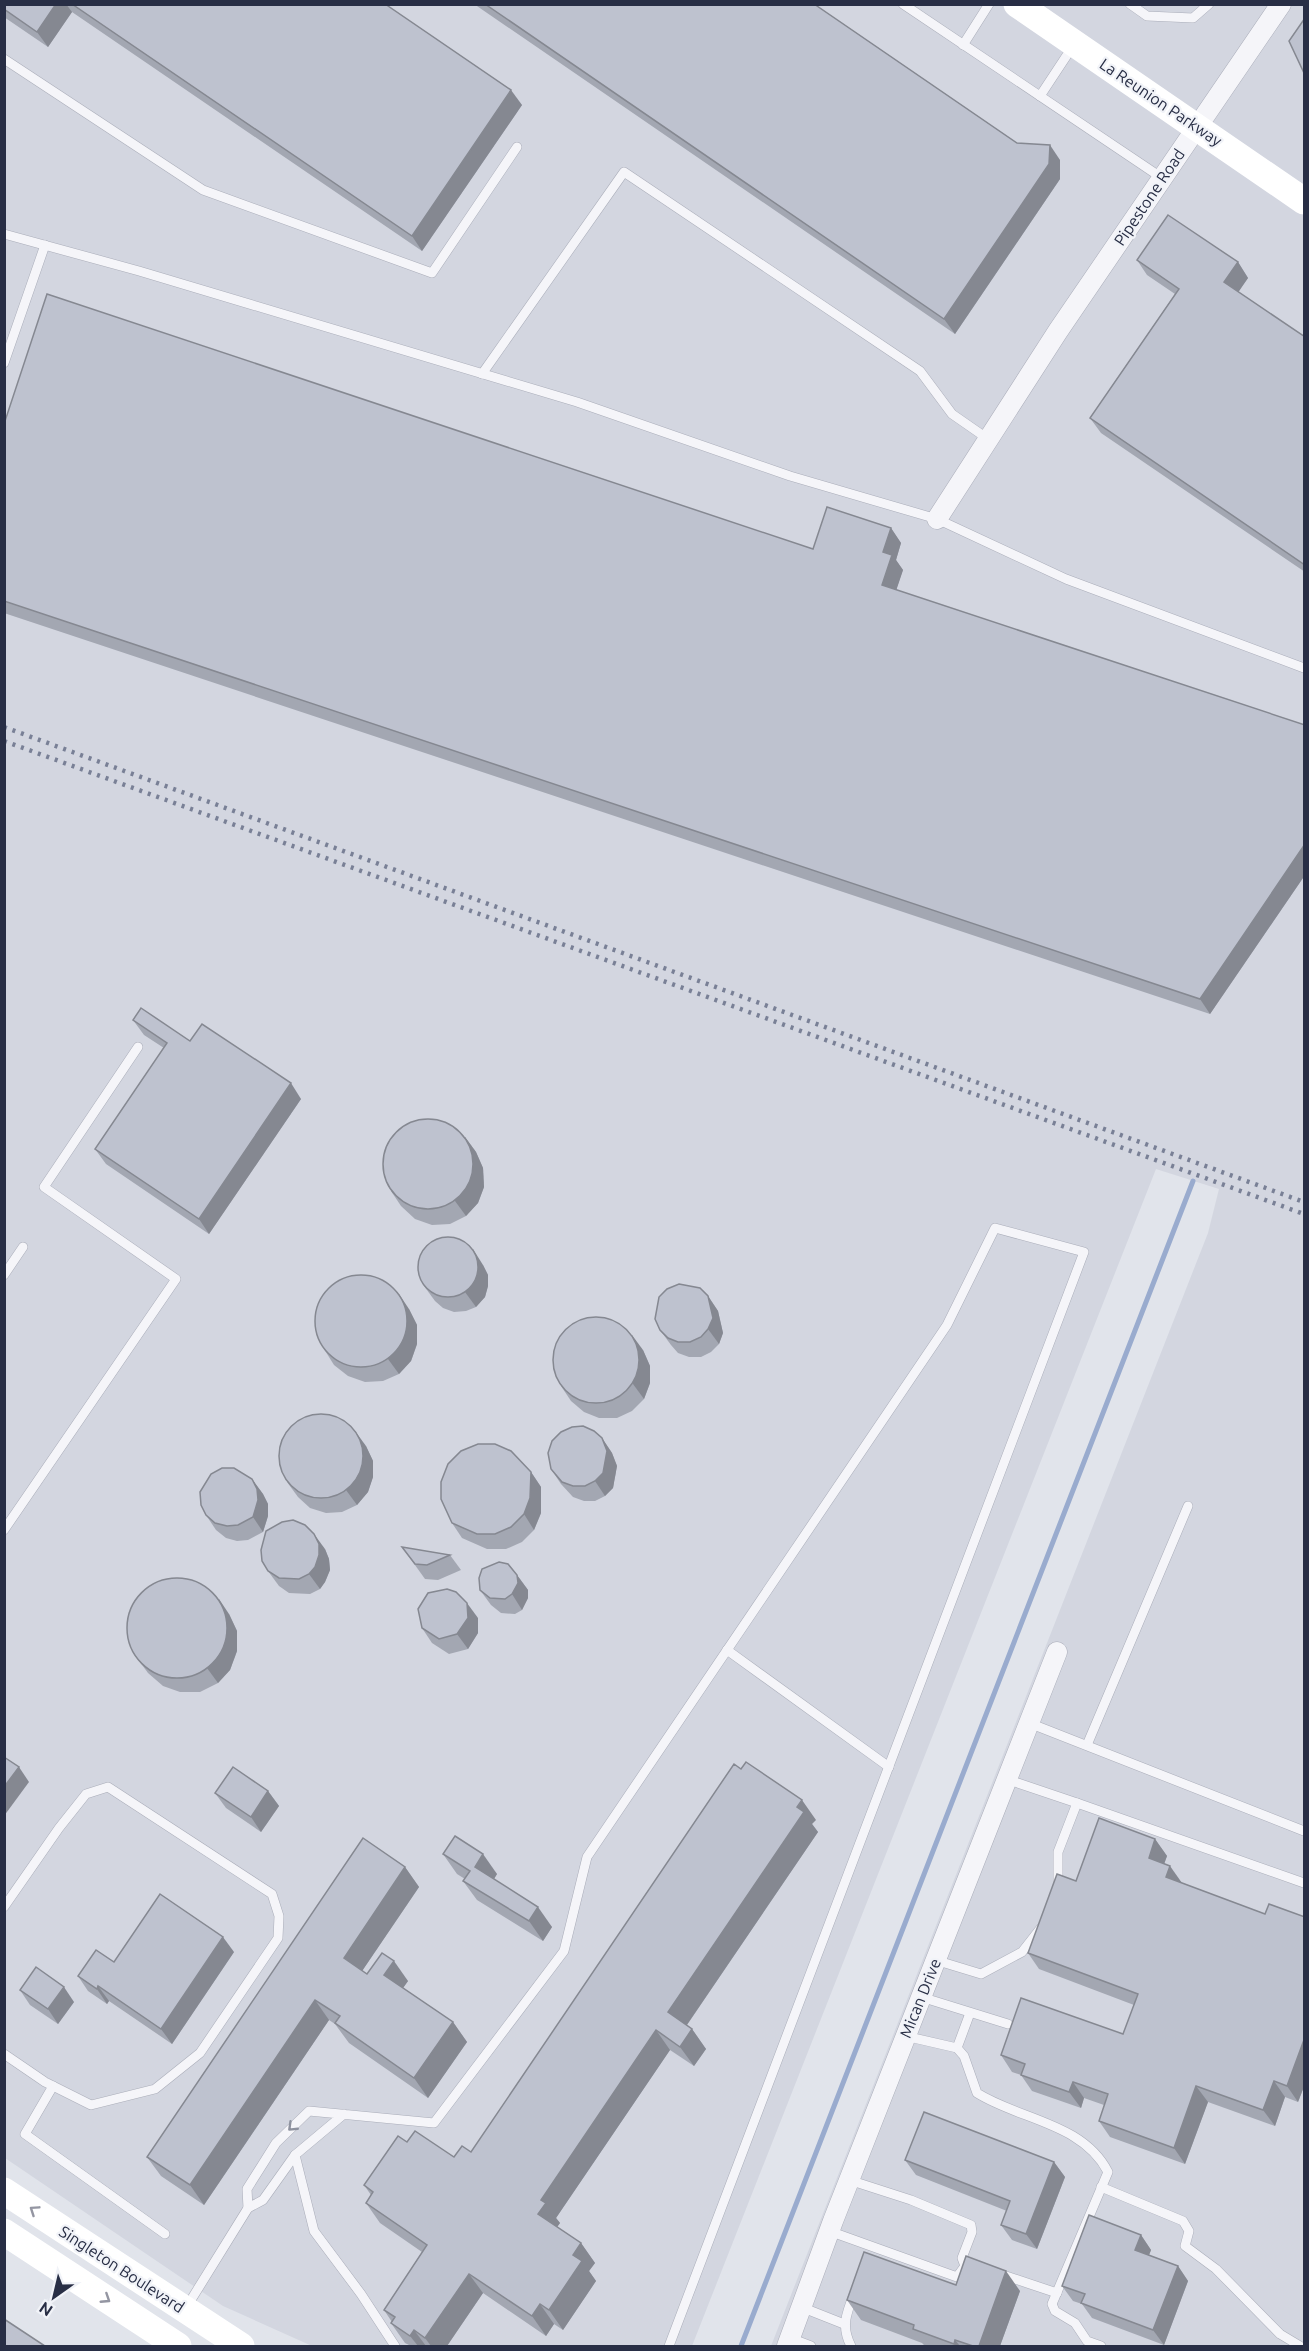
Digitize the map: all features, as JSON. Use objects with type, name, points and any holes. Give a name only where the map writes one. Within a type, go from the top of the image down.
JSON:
[{"type":"main road","name":"La Reunion Parkway","points":[[1017,4],[1305,201]]},
{"type":"main road","name":"Singleton Boulevard","points":[[4,2190],[241,2346]]},
{"type":"main road","name":"Singleton Boulevard","points":[[4,2232],[168,2344]]},
{"type":"main road","points":[[168,2344],[185,2310]]},
{"type":"street","name":"Pipestone Road","points":[[937,519],[1058,331],[1281,4]]},
{"type":"street","name":"Mican Drive","points":[[788,2342],[905,2036],[1057,1652]]},
{"type":"lane","points":[[903,4],[1162,178]]},
{"type":"lane","points":[[963,45],[989,4]]},
{"type":"lane","points":[[1130,4],[1147,15],[1193,18],[1209,4]]},
{"type":"lane","points":[[1040,96],[1075,44]]},
{"type":"lane","points":[[4,59],[203,190],[432,273],[517,147]]},
{"type":"lane","points":[[482,374],[624,172],[920,371],[952,414],[988,439]]},
{"type":"lane","points":[[4,234],[139,271],[577,402],[790,476],[937,519],[1066,579],[1305,668]]},
{"type":"lane","points":[[4,363],[45,245]]},
{"type":"lane","points":[[4,1530],[176,1279],[44,1187],[138,1047]]},
{"type":"lane","points":[[248,2208],[247,2189],[276,2143],[309,2111],[434,2123],[564,1951],[587,1857],[947,1325],[995,1228],[1084,1252],[669,2346]]},
{"type":"lane","points":[[4,1275],[23,1247]]},
{"type":"lane","points":[[1087,1745],[1188,1506]]},
{"type":"lane","points":[[727,1650],[889,1767]]},
{"type":"lane","points":[[1029,1723],[1305,1831]]},
{"type":"lane","points":[[1006,1779],[1305,1883]]},
{"type":"lane","points":[[4,1907],[58,1828],[86,1794],[108,1787],[272,1894],[279,1916],[278,1938],[200,2053],[155,2089],[91,2105],[53,2086],[4,2054]]},
{"type":"lane","points":[[1057,1892],[1058,1852],[1077,1803]]},
{"type":"lane","points":[[935,1960],[981,1974],[1022,1952],[1046,1920]]},
{"type":"lane","points":[[921,1997],[1008,2024]]},
{"type":"lane","points":[[957,2048],[970,2013]]},
{"type":"lane","points":[[905,2036],[957,2048],[964,2056],[977,2093],[1081,2139],[1090,2147],[1108,2172],[1052,2304],[1055,2311],[1075,2323],[1087,2341],[1101,2346]]},
{"type":"lane","points":[[53,2086],[25,2134],[165,2234]]},
{"type":"lane","points":[[185,2310],[248,2208],[263,2200],[295,2155],[344,2114]]},
{"type":"lane","points":[[295,2155],[314,2231],[361,2294],[395,2346]]},
{"type":"lane","points":[[849,2180],[912,2200],[971,2225],[972,2232],[962,2258],[965,2266]]},
{"type":"lane","points":[[1101,2187],[1184,2221],[1189,2231],[1185,2246],[1216,2269],[1280,2334],[1300,2346]]},
{"type":"lane","points":[[829,2231],[957,2277],[968,2264],[978,2267]]},
{"type":"lane","points":[[868,2256],[872,2247]]},
{"type":"lane","points":[[988,2270],[1057,2293]]},
{"type":"lane","points":[[851,2346],[845,2334],[844,2324],[857,2286]]},
{"type":"lane","points":[[801,2307],[844,2324]]},
{"type":"lane","points":[[788,2342],[811,2346]]},
{"type":"shaded area","points":[[4,5],[1304,5],[1304,2346],[771,2346],[1208,1233],[1219,1189],[1156,1169],[692,2346],[312,2346],[223,2306],[5,2158]]},
{"type":"building","points":[[4,4],[56,4],[37,32],[4,9]]},
{"type":"building","points":[[72,4],[385,4],[511,90],[412,236]]},
{"type":"building","points":[[485,4],[814,4],[1017,143],[1050,145],[1049,164],[944,319]]},
{"type":"building","points":[[1305,18],[1305,73],[1304,73],[1289,41]]},
{"type":"building","points":[[1168,215],[1238,262],[1224,282],[1305,337],[1305,565],[1090,418],[1179,289],[1137,260]]},
{"type":"building","points":[[47,294],[813,549],[827,507],[891,528],[883,552],[892,555],[882,585],[1305,725],[1305,844],[1200,999],[4,601],[4,424]]},
{"type":"building","points":[[141,1008],[190,1041],[202,1024],[291,1083],[199,1219],[95,1149],[167,1043],[133,1020]]},
{"type":"building","points":[[428,1119],[445,1122],[460,1132],[470,1147],[473,1164],[470,1181],[460,1196],[445,1206],[428,1209],[411,1206],[396,1196],[386,1181],[383,1164],[386,1147],[396,1132],[411,1122]]},
{"type":"building","points":[[442,1237],[454,1237],[465,1242],[473,1250],[478,1267],[476,1279],[465,1292],[454,1297],[442,1297],[431,1292],[423,1284],[418,1273],[418,1261],[423,1250],[431,1242]]},
{"type":"building","points":[[361,1275],[379,1278],[394,1288],[404,1303],[407,1321],[404,1339],[394,1354],[379,1364],[361,1367],[343,1364],[328,1354],[318,1339],[315,1321],[318,1303],[328,1288],[343,1278]]},
{"type":"building","points":[[679,1284],[700,1288],[708,1296],[713,1318],[701,1337],[690,1342],[678,1342],[668,1338],[660,1330],[655,1319],[659,1297],[667,1289]]},
{"type":"building","points":[[596,1317],[613,1320],[627,1329],[636,1343],[639,1360],[636,1377],[627,1391],[613,1400],[596,1403],[579,1400],[565,1391],[556,1377],[553,1360],[556,1343],[565,1329],[579,1320]]},
{"type":"building","points":[[321,1414],[337,1417],[351,1426],[360,1440],[363,1456],[360,1472],[351,1486],[337,1495],[321,1498],[305,1495],[291,1486],[282,1472],[279,1456],[282,1440],[291,1426],[305,1417]]},
{"type":"building","points":[[583,1426],[602,1438],[607,1451],[603,1473],[595,1481],[585,1486],[573,1486],[562,1482],[551,1469],[548,1453],[552,1441],[561,1432],[572,1427]]},
{"type":"building","points":[[478,1444],[495,1444],[511,1451],[531,1472],[530,1498],[524,1514],[511,1527],[495,1534],[477,1534],[452,1523],[441,1499],[441,1482],[448,1464],[461,1451]]},
{"type":"building","points":[[222,1468],[234,1468],[252,1479],[257,1489],[258,1500],[253,1517],[238,1525],[227,1526],[215,1523],[206,1515],[201,1505],[200,1492],[211,1474]]},
{"type":"building","points":[[293,1520],[305,1525],[314,1534],[319,1544],[319,1555],[315,1567],[309,1574],[299,1579],[279,1578],[268,1571],[262,1561],[261,1550],[266,1531],[282,1522]]},
{"type":"building","points":[[402,1547],[450,1555],[427,1565],[415,1564]]},
{"type":"building","points":[[499,1562],[508,1564],[517,1575],[518,1583],[512,1594],[505,1599],[490,1598],[480,1590],[479,1578],[482,1569]]},
{"type":"building","points":[[177,1578],[196,1582],[212,1593],[223,1609],[227,1628],[223,1647],[212,1663],[196,1674],[177,1678],[158,1674],[142,1663],[131,1647],[127,1628],[131,1609],[142,1593],[158,1582]]},
{"type":"building","points":[[447,1589],[456,1592],[467,1603],[468,1618],[457,1634],[439,1639],[422,1628],[418,1609],[428,1593]]},
{"type":"building","points":[[4,1757],[19,1767],[4,1787]]},
{"type":"building","points":[[746,1762],[802,1800],[797,1807],[804,1812],[668,2012],[692,2029],[680,2047],[656,2030],[541,2200],[546,2203],[538,2214],[581,2243],[573,2255],[582,2261],[549,2310],[540,2304],[532,2316],[469,2274],[425,2338],[414,2330],[410,2336],[391,2323],[395,2317],[384,2310],[427,2245],[366,2203],[373,2192],[364,2185],[398,2136],[407,2142],[415,2131],[454,2157],[462,2146],[471,2152],[734,1764],[741,1769]]},
{"type":"building","points":[[233,1767],[268,1791],[251,1817],[215,1793]]},
{"type":"building","points":[[1099,1818],[1155,1839],[1149,1858],[1170,1866],[1166,1877],[1265,1914],[1269,1904],[1305,1917],[1305,2037],[1287,2086],[1274,2081],[1263,2110],[1196,2086],[1174,2148],[1099,2121],[1108,2094],[1073,2082],[1069,2092],[1021,2075],[1025,2064],[1001,2055],[1021,1998],[1123,2034],[1138,1994],[1028,1953],[1057,1874],[1076,1881]]},
{"type":"building","points":[[455,1836],[483,1854],[475,1867],[538,1907],[529,1921],[463,1881],[470,1871],[443,1854]]},
{"type":"building","points":[[363,1838],[405,1867],[344,1958],[367,1974],[382,1953],[394,1961],[384,1975],[453,2022],[414,2078],[335,2023],[340,2016],[315,2000],[190,2185],[147,2157]]},
{"type":"building","points":[[160,1894],[223,1937],[161,2029],[98,1986],[97,1989],[78,1976],[96,1950],[114,1962]]},
{"type":"building","points":[[36,1967],[64,1987],[48,2009],[20,1990]]},
{"type":"building","points":[[924,2112],[1054,2162],[1026,2234],[1001,2225],[1010,2201],[905,2160]]},
{"type":"building","points":[[1089,2215],[1141,2235],[1135,2250],[1178,2266],[1153,2330],[1081,2303],[1085,2294],[1062,2286]]},
{"type":"building","points":[[864,2252],[956,2285],[966,2256],[1006,2271],[979,2346],[955,2340],[954,2344],[913,2329],[914,2325],[847,2300]]},
{"type":"building","points":[[4,2319],[45,2346],[4,2346]]},
{"type":"waterway","points":[[741,2346],[1193,1181]]},
{"type":"railway","points":[[4,727],[1304,1202]]},
{"type":"railway","points":[[4,741],[1304,1214]]}]
